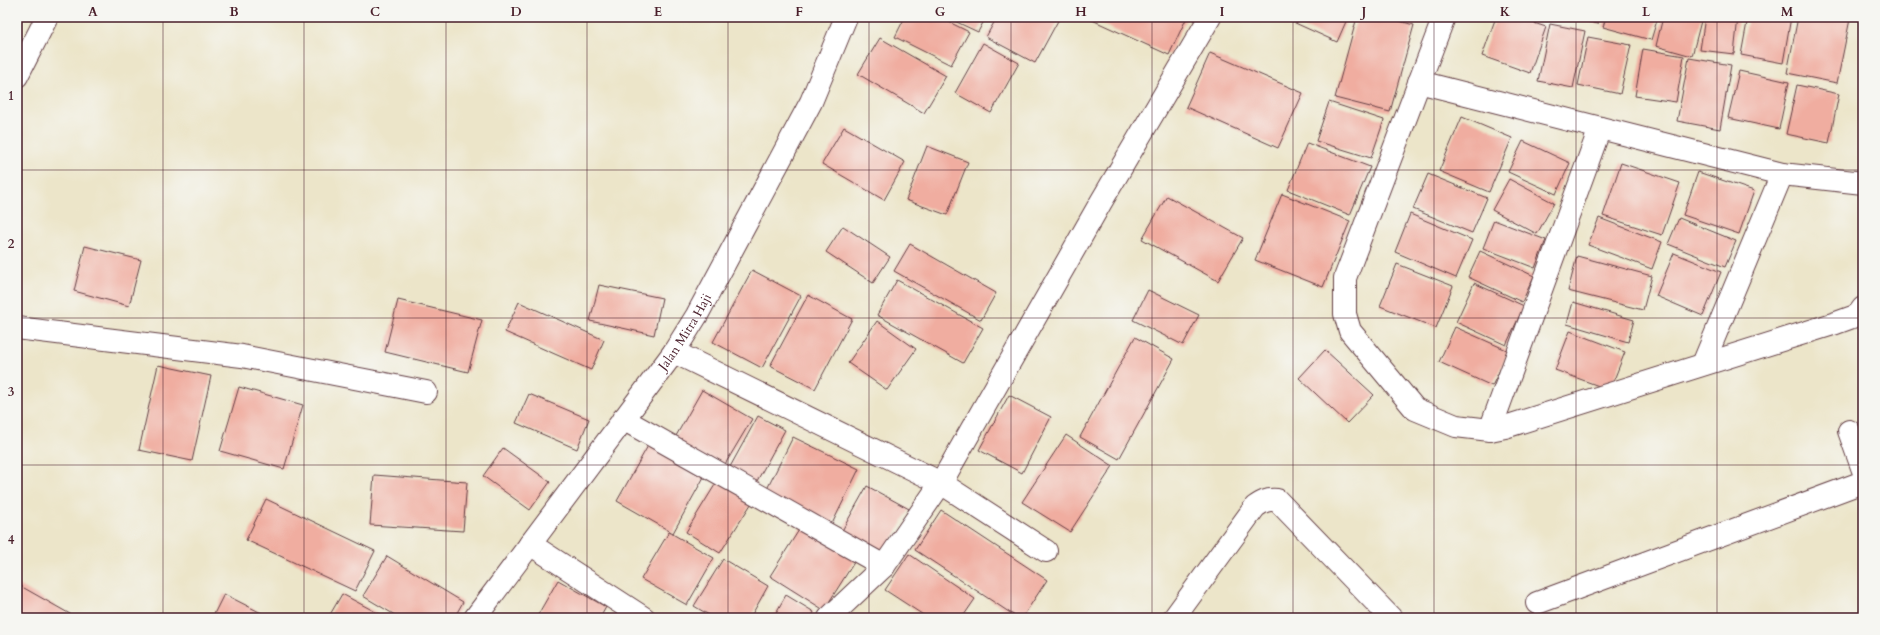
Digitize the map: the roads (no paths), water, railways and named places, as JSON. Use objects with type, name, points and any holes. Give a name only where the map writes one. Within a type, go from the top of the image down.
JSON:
[{"type":"street","points":[[17,76],[47,17]]},
{"type":"street","name":"Jalan Mitra Haji","points":[[475,618],[674,352],[697,315],[811,102],[846,17]]},
{"type":"street","points":[[829,618],[884,566],[941,483],[1101,202],[1210,17]]},
{"type":"street","points":[[1444,17],[1345,278],[1345,314],[1350,331],[1415,409],[1456,426],[1490,430],[1505,427],[1836,323],[1858,315],[1863,308]]},
{"type":"street","points":[[1419,82],[1782,174],[1863,183]]},
{"type":"street","points":[[1490,430],[1600,128]]},
{"type":"street","points":[[1703,364],[1782,174]]},
{"type":"street","points":[[17,328],[242,356],[426,392]]},
{"type":"street","points":[[674,352],[941,483],[1046,551]]},
{"type":"street","points":[[623,420],[884,566]]},
{"type":"street","points":[[1849,431],[1863,470]]},
{"type":"street","points":[[1537,603],[1863,482]]},
{"type":"street","points":[[1174,618],[1255,507],[1263,501],[1270,499],[1277,500],[1391,618]]},
{"type":"street","points":[[530,544],[644,618]]}]
